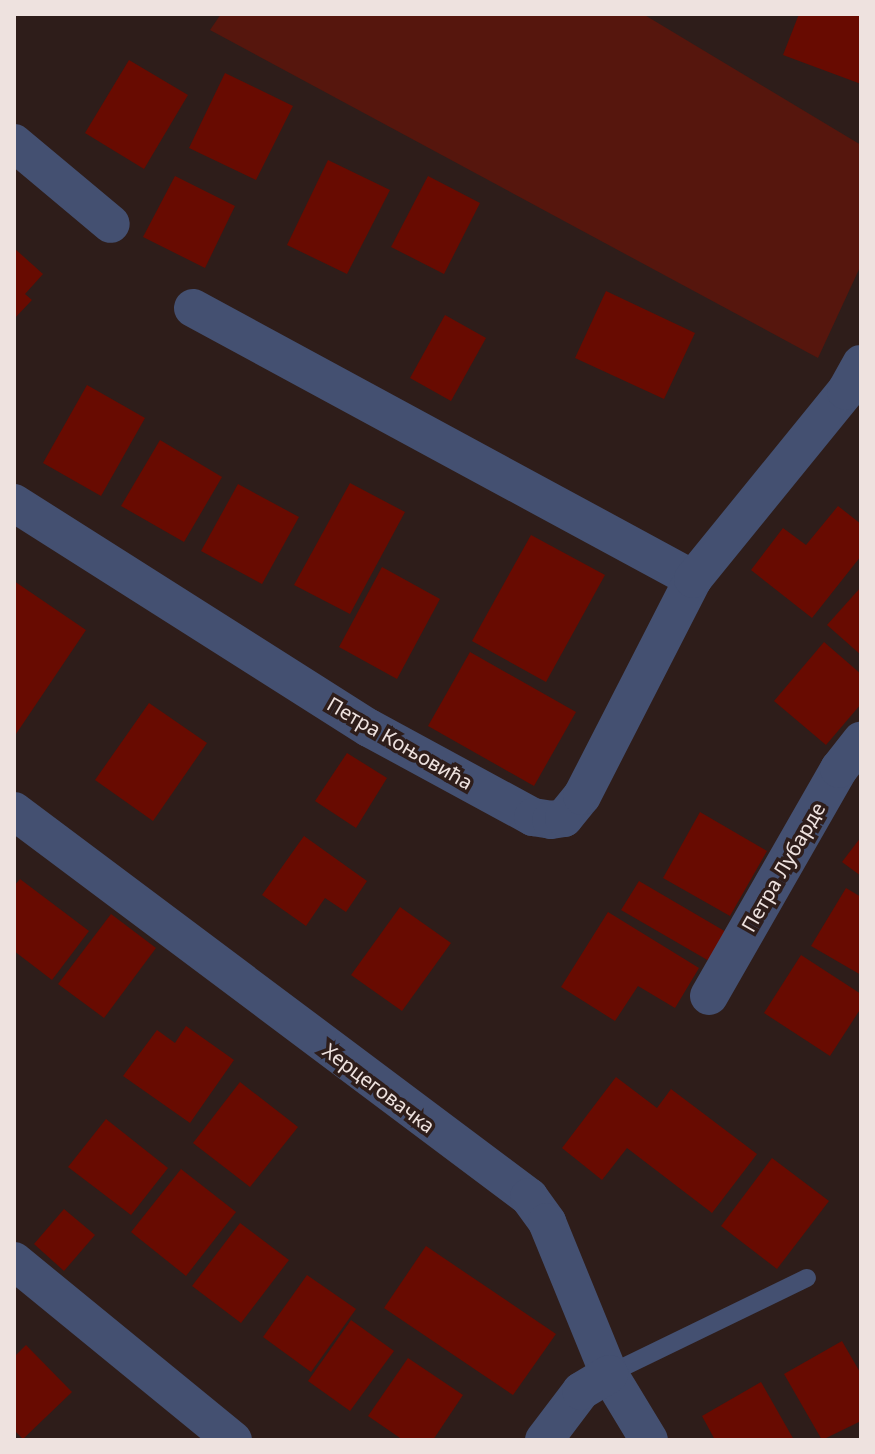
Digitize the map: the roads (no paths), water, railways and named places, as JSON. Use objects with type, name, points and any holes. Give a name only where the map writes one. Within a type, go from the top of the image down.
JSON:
[{"type":"street","points":[[14,143],[111,224]]},
{"type":"street","points":[[193,308],[693,579]]},
{"type":"street","name":"Петра Коњовића","points":[[14,503],[369,728],[533,817],[551,820],[564,818],[582,796],[693,579],[846,391],[861,364]]},
{"type":"street","name":"Петра Лубарде","points":[[709,996],[839,769],[861,741]]},
{"type":"street","name":"Херцеговачка","points":[[14,811],[529,1197],[547,1222],[609,1374],[649,1440]]},
{"type":"street","points":[[14,1261],[233,1440]]},
{"type":"street","points":[[544,1440],[581,1391],[609,1374]]},
{"type":"lane","points":[[609,1374],[807,1278]]}]
